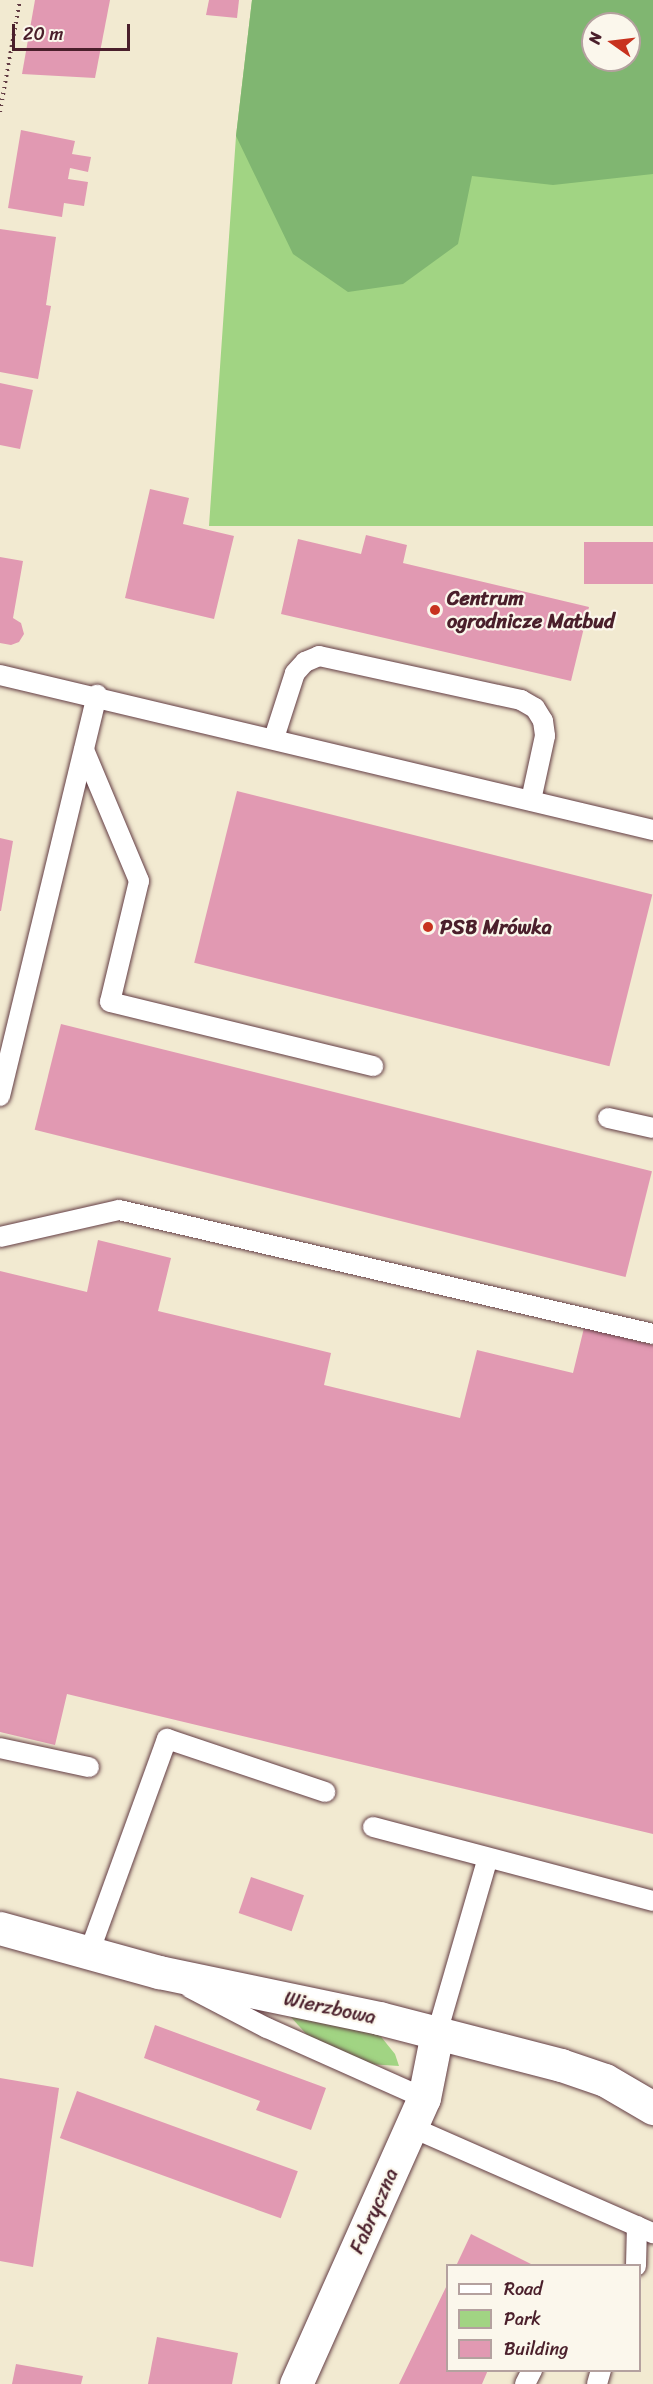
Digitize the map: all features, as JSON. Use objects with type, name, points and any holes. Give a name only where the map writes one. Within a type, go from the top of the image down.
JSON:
[{"type":"street","name":"Wierzbowa","points":[[0,1928],[159,1972],[437,2033],[605,2080],[653,2108]]},
{"type":"street","name":"Fabryczna","points":[[296,2384],[417,2113],[437,2033]]},
{"type":"lane","points":[[274,738],[295,673],[305,662],[319,656],[521,700],[535,708],[543,721],[545,736],[531,800]]},
{"type":"lane","points":[[0,675],[97,695],[653,830]]},
{"type":"lane","points":[[0,1096],[97,695]]},
{"type":"lane","points":[[84,750],[139,882],[110,1002],[374,1066]]},
{"type":"lane","points":[[608,1118],[653,1128]]},
{"type":"lane","points":[[0,1237],[119,1210],[653,1334]]},
{"type":"lane","points":[[89,1953],[167,1739],[325,1792]]},
{"type":"lane","points":[[0,1748],[89,1767]]},
{"type":"lane","points":[[373,1827],[653,1900]]},
{"type":"lane","points":[[437,2033],[488,1857]]},
{"type":"lane","points":[[159,1972],[267,2028],[417,2113],[645,2230],[636,2264]]},
{"type":"lane","points":[[267,2028],[279,1998]]},
{"type":"path","points":[[0,112],[20,0]]},
{"type":"green space","points":[[252,0],[653,0],[653,526],[209,526],[236,136]]},
{"type":"green space","points":[[252,0],[653,0],[653,174],[553,185],[472,176],[458,244],[403,284],[348,292],[293,254],[236,136]]},
{"type":"green space","points":[[289,2015],[378,2033],[395,2054],[399,2066],[368,2064],[308,2036]]},
{"type":"building","points":[[35,0],[110,0],[95,78],[22,74]]},
{"type":"building","points":[[209,0],[239,0],[237,18],[206,15]]},
{"type":"building","points":[[21,130],[75,141],[72,154],[91,157],[88,172],[70,168],[68,179],[88,182],[84,206],[64,203],[62,217],[8,208]]},
{"type":"building","points":[[0,229],[56,237],[46,305],[51,306],[38,379],[0,372]]},
{"type":"building","points":[[0,383],[33,390],[20,449],[0,445]]},
{"type":"building","points":[[150,489],[189,498],[183,524],[234,536],[214,619],[125,598]]},
{"type":"building","name":"Centrum ogrodnicze Matbud","points":[[366,535],[407,545],[403,563],[589,607],[571,681],[281,614],[298,539],[361,554]]},
{"type":"building","points":[[584,542],[653,542],[653,584],[584,584]]},
{"type":"building","points":[[0,557],[23,561],[13,618],[21,623],[24,634],[19,642],[11,645],[0,643]]},
{"type":"building","name":"PSB Mrówka","points":[[237,791],[652,895],[609,1066],[194,963]]},
{"type":"building","points":[[0,838],[13,841],[1,911],[0,911]]},
{"type":"building","points":[[61,1024],[652,1171],[626,1277],[35,1130]]},
{"type":"building","points":[[98,1240],[171,1258],[158,1311],[331,1353],[324,1385],[460,1418],[477,1350],[573,1373],[584,1328],[653,1345],[653,1834],[67,1694],[55,1745],[0,1732],[0,1271],[87,1292]]},
{"type":"building","points":[[251,1877],[304,1895],[292,1931],[239,1913]]},
{"type":"building","points":[[155,2025],[326,2088],[311,2130],[256,2110],[260,2101],[144,2058]]},
{"type":"building","points":[[0,2078],[59,2088],[33,2267],[0,2261]]},
{"type":"building","points":[[77,2091],[298,2171],[281,2218],[60,2138]]},
{"type":"building","points":[[471,2234],[531,2264],[457,2264]]},
{"type":"building","points":[[446,2287],[446,2372],[487,2372],[482,2384],[399,2384]]},
{"type":"building","points":[[157,2337],[238,2353],[232,2384],[148,2384]]},
{"type":"building","points":[[16,2364],[83,2376],[81,2384],[12,2384]]},
{"type":"place","name":"Centrum ogrodnicze Matbud","points":[[435,610]]},
{"type":"place","name":"PSB Mrówka","points":[[428,927]]}]
